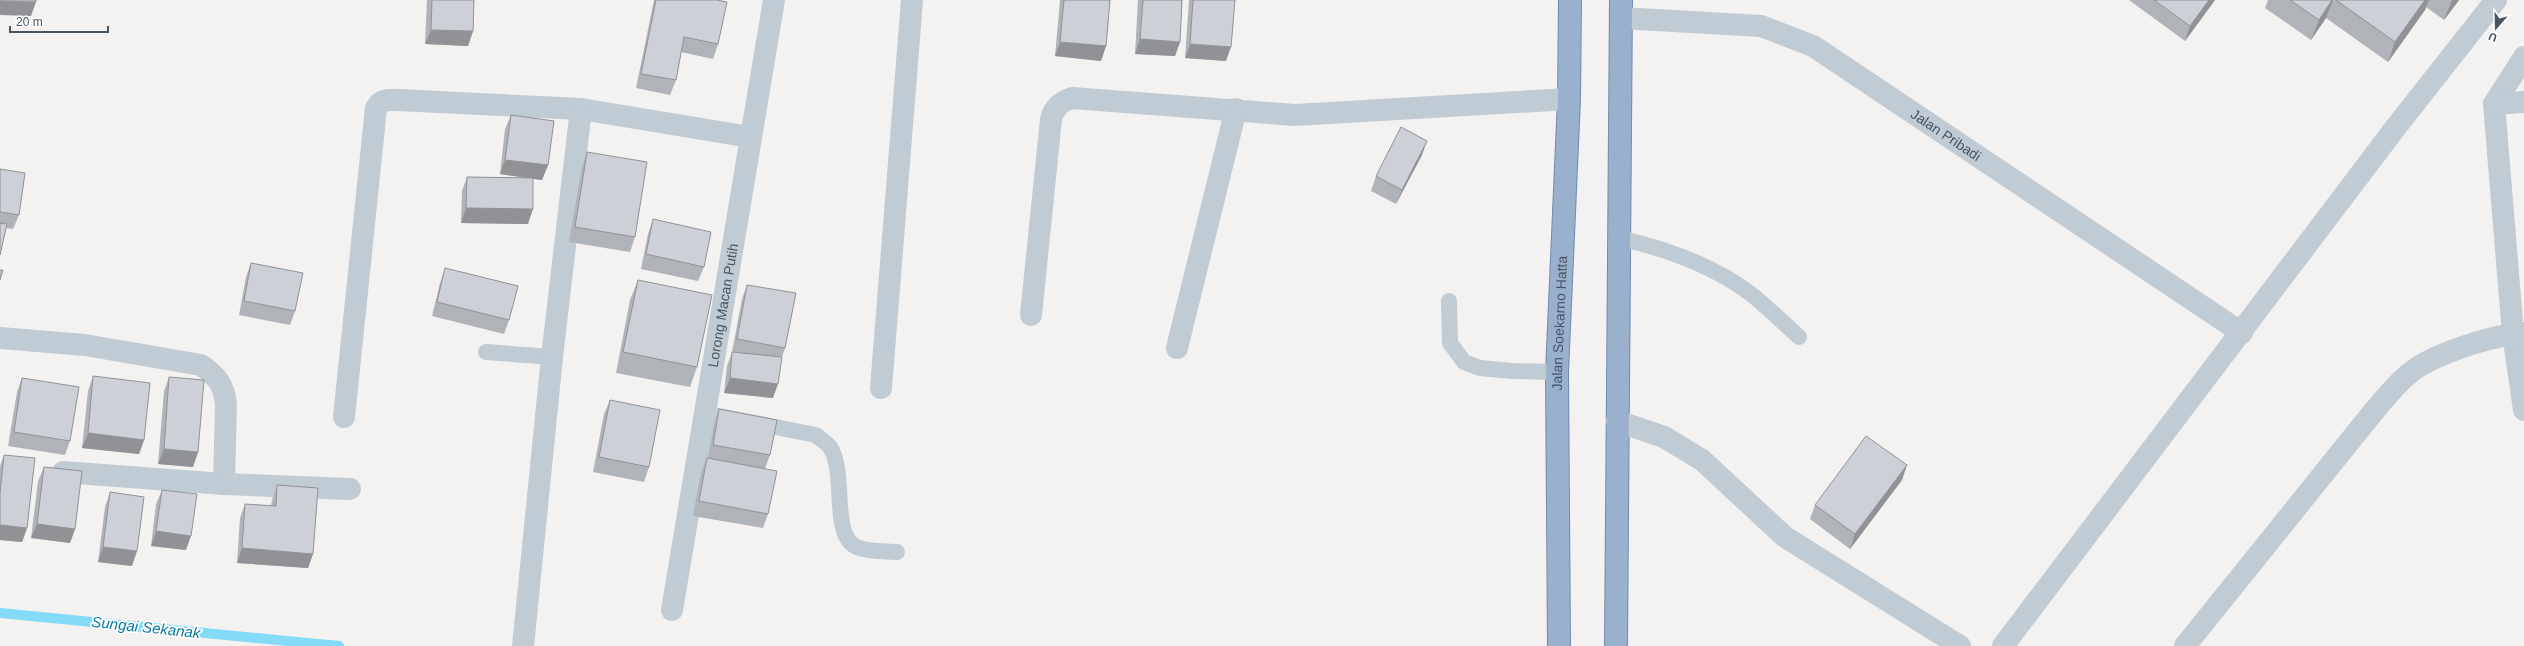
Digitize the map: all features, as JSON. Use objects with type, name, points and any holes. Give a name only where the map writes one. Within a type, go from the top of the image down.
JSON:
[{"type":"highway","name":"Jalan Soekarno Hatta","points":[[1559,644],[1556,372],[1569,99],[1570,0]]},
{"type":"highway","points":[[1616,644],[1621,9]]},
{"type":"street","name":"Lorong Macan Putih","points":[[672,610],[750,136],[774,0]]},
{"type":"street","points":[[881,388],[912,0]]},
{"type":"street","points":[[2003,646],[2242,333],[2396,127],[2496,0]]},
{"type":"street","name":"Jalan Pribadi","points":[[1621,9],[1762,26],[1813,46],[2242,333]]},
{"type":"street","points":[[2524,57],[2494,104],[2518,334],[2524,410]]},
{"type":"street","points":[[1031,315],[1051,119],[1057,106],[1072,98],[1236,109],[1295,115],[1569,99]]},
{"type":"street","points":[[344,417],[373,132],[376,108],[378,104],[384,100],[398,100],[582,109],[750,136]]},
{"type":"street","points":[[2494,104],[2524,102]]},
{"type":"street","points":[[523,646],[552,357],[582,109]]},
{"type":"street","points":[[1178,348],[1236,109]]},
{"type":"street","points":[[2184,646],[2374,410],[2398,384],[2424,363],[2458,349],[2518,334]]},
{"type":"street","points":[[0,338],[85,345],[201,365],[214,373],[225,391],[224,484]]},
{"type":"street","points":[[1617,421],[1664,437],[1702,460],[1785,537],[1960,646]]},
{"type":"street","points":[[63,472],[224,484],[350,489]]},
{"type":"lane","points":[[1619,238],[1653,245],[1701,264],[1754,297],[1800,337]]},
{"type":"lane","points":[[1449,302],[1450,343],[1464,362],[1480,368],[1556,372]]},
{"type":"lane","points":[[486,352],[552,357]]},
{"type":"lane","points":[[704,413],[816,435],[830,447],[834,458],[840,482],[841,524],[845,538],[857,547],[896,552]]},
{"type":"building","points":[[36,0],[36,2],[0,1]]},
{"type":"building","points":[[432,0],[474,0],[473,31],[431,30]]},
{"type":"building","points":[[656,0],[717,0],[727,2],[718,44],[684,37],[676,80],[641,74]]},
{"type":"building","points":[[1064,0],[1110,0],[1106,46],[1060,42]]},
{"type":"building","points":[[1143,0],[1182,0],[1180,42],[1140,39]]},
{"type":"building","points":[[1193,0],[1235,0],[1231,47],[1190,44]]},
{"type":"building","points":[[2154,0],[2209,0],[2190,26]]},
{"type":"building","points":[[2290,0],[2332,0],[2319,20]]},
{"type":"building","points":[[2336,0],[2425,0],[2395,42]]},
{"type":"building","points":[[511,115],[554,121],[548,165],[505,160]]},
{"type":"building","points":[[1401,127],[1427,141],[1402,190],[1376,176]]},
{"type":"building","points":[[587,152],[647,162],[635,237],[575,227]]},
{"type":"building","points":[[0,169],[25,173],[19,215],[0,212]]},
{"type":"building","points":[[467,177],[533,178],[533,209],[466,208]]},
{"type":"building","points":[[653,219],[711,232],[704,267],[646,254]]},
{"type":"building","points":[[0,223],[7,224],[0,255]]},
{"type":"building","points":[[251,263],[303,273],[295,311],[244,301]]},
{"type":"building","points":[[445,268],[518,286],[509,320],[437,302]]},
{"type":"building","points":[[0,270],[3,270],[0,280]]},
{"type":"building","points":[[638,280],[712,295],[697,367],[623,352]]},
{"type":"building","points":[[747,285],[796,293],[785,348],[737,339]]},
{"type":"building","points":[[732,352],[782,357],[778,384],[730,378]]},
{"type":"building","points":[[93,376],[150,383],[144,440],[88,433]]},
{"type":"building","points":[[169,377],[204,380],[198,452],[164,449]]},
{"type":"building","points":[[22,378],[79,387],[70,441],[14,432]]},
{"type":"building","points":[[610,400],[660,410],[649,467],[599,457]]},
{"type":"building","points":[[719,409],[777,420],[770,455],[713,445]]},
{"type":"building","points":[[1866,436],[1907,465],[1855,534],[1815,505]]},
{"type":"building","points":[[4,455],[35,458],[27,528],[0,525],[0,493]]},
{"type":"building","points":[[707,458],[777,471],[768,514],[699,501]]},
{"type":"building","points":[[44,467],[82,471],[75,529],[37,524]]},
{"type":"building","points":[[277,485],[318,488],[313,554],[242,548],[245,504],[276,506]]},
{"type":"building","points":[[162,490],[197,494],[191,536],[156,531]]},
{"type":"building","points":[[110,492],[144,497],[137,551],[103,547]]},
{"type":"waterway","name":"Sungai Sekanak","points":[[0,613],[339,646]]}]
